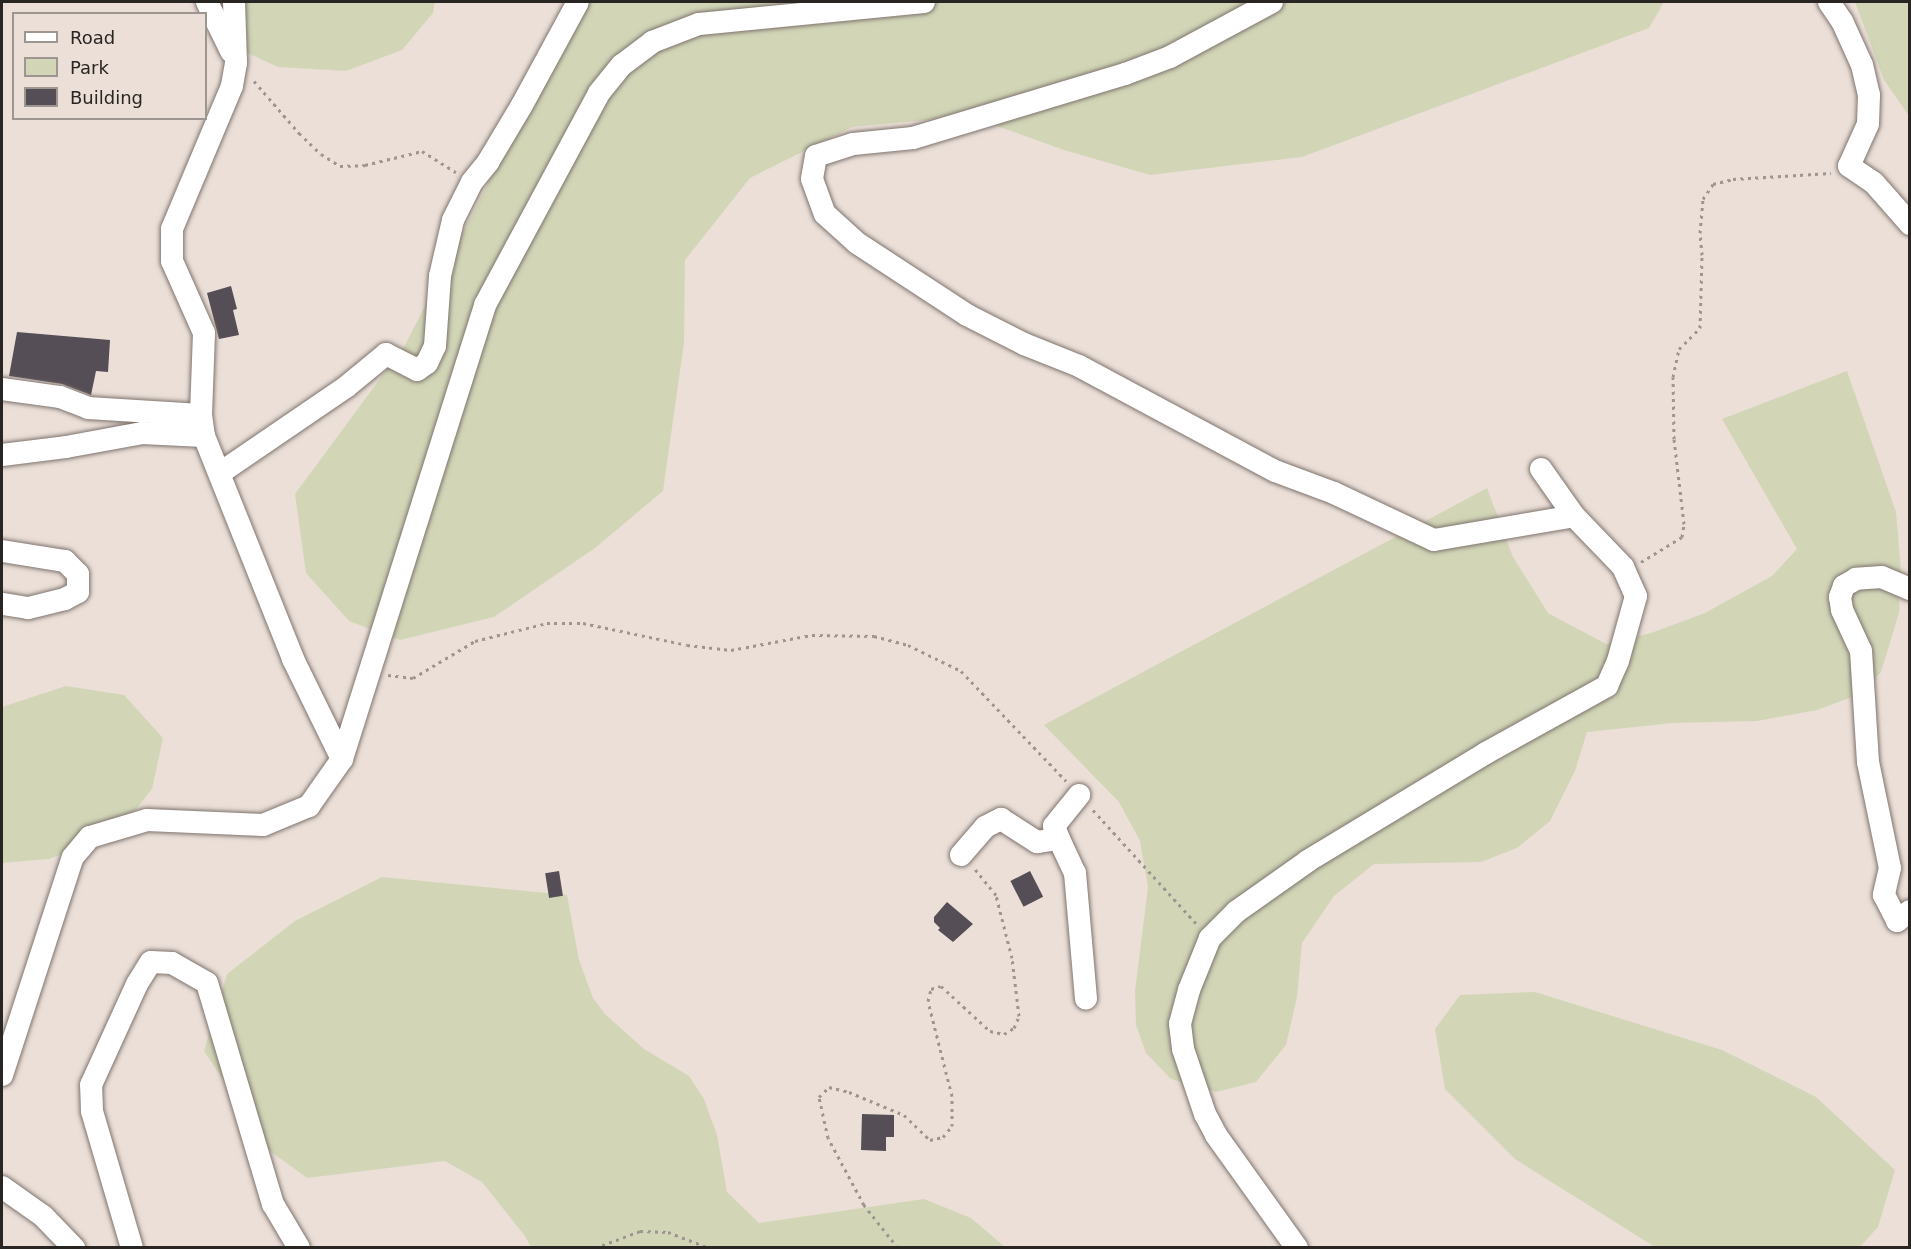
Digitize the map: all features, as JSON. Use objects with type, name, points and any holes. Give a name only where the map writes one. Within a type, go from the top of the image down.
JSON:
[{"type":"street","points":[[207,2],[236,63]]},
{"type":"street","points":[[234,2],[236,63],[232,86],[172,229],[172,261],[204,333],[202,426],[293,659],[342,759]]},
{"type":"street","points":[[220,473],[346,387],[386,354],[417,370],[427,363],[435,346],[440,276],[453,220],[472,182],[522,105],[579,2]]},
{"type":"street","points":[[2,1075],[73,857],[90,837],[147,820],[262,825],[309,806],[342,759],[363,699],[368,673],[408,555],[485,305],[598,93],[622,65],[652,42],[699,24],[924,2]]},
{"type":"street","points":[[1272,2],[1170,57],[1125,74],[913,138],[853,144],[816,156],[812,179],[825,214],[857,243],[967,315],[1024,344],[1079,366],[1126,394],[1275,471],[1334,493],[1434,540],[1574,516]]},
{"type":"street","points":[[1829,2],[1862,65],[1869,95],[1868,124],[1849,165],[1874,183],[1910,224]]},
{"type":"street","points":[[2,389],[60,397],[88,408],[202,426]]},
{"type":"street","points":[[2,455],[66,447],[141,433],[202,426]]},
{"type":"street","points":[[1298,1248],[1216,1135],[1205,1114],[1183,1050],[1180,1024],[1189,990],[1210,938],[1236,912],[1308,861],[1486,753],[1607,686],[1624,642],[1635,596],[1623,567],[1574,516],[1541,469]]},
{"type":"street","points":[[2,551],[65,561],[78,574],[78,592],[65,599],[28,608],[2,604]]},
{"type":"street","points":[[1910,589],[1882,577],[1856,579],[1844,586],[1840,597],[1842,610],[1861,651],[1868,762],[1890,868],[1884,895],[1897,921],[1910,911]]},
{"type":"street","points":[[1079,795],[1054,826],[1076,873],[1080,908],[1080,951],[1086,999]]},
{"type":"street","points":[[961,855],[985,827],[1001,819],[1037,842],[1059,839]]},
{"type":"street","points":[[132,1248],[92,1111],[91,1085],[137,984],[151,962],[172,963],[207,982],[273,1204],[299,1248]]},
{"type":"street","points":[[2,1187],[43,1216],[74,1248]]},
{"type":"path","points":[[236,63],[265,92],[299,133],[321,154],[340,166],[365,165],[422,151],[472,182]]},
{"type":"path","points":[[1623,567],[1642,561],[1682,537],[1684,524],[1674,439],[1673,377],[1679,349],[1700,328],[1702,255],[1700,233],[1703,199],[1713,184],[1733,179],[1830,174],[1849,165]]},
{"type":"path","points":[[368,673],[413,678],[475,641],[547,623],[583,623],[687,645],[731,650],[812,635],[874,636],[908,645],[961,671],[1210,938]]},
{"type":"path","points":[[898,1248],[864,1205],[833,1148],[828,1138],[819,1097],[829,1087],[849,1092],[904,1115],[930,1140],[943,1137],[952,1126],[952,1096],[928,1000],[931,989],[941,986],[990,1031],[1004,1034],[1014,1028],[1019,1016],[1012,958],[996,895],[986,880],[961,855]]},
{"type":"path","points":[[595,1248],[640,1231],[668,1232],[709,1248]]},
{"type":"green space","points":[[212,2],[435,2],[433,13],[402,50],[346,71],[278,67],[232,46]]},
{"type":"green space","points":[[579,2],[1664,2],[1649,28],[1302,157],[1150,175],[1064,150],[969,116],[852,127],[750,178],[685,260],[684,343],[663,491],[595,548],[494,617],[400,640],[349,621],[306,573],[295,494],[405,345],[567,30]]},
{"type":"green space","points":[[1855,2],[1909,2],[1909,116],[1884,80]]},
{"type":"green space","points":[[1847,371],[1896,512],[1901,571],[1899,613],[1881,672],[1860,694],[1817,710],[1757,721],[1673,723],[1587,732],[1575,771],[1550,821],[1517,848],[1481,862],[1374,864],[1334,896],[1302,943],[1297,997],[1286,1045],[1256,1082],[1216,1092],[1171,1079],[1146,1053],[1136,1025],[1135,991],[1148,887],[1140,841],[1119,802],[1044,725],[1487,488],[1513,557],[1548,613],[1606,644],[1651,633],[1705,613],[1772,576],[1797,549],[1722,419]]},
{"type":"green space","points":[[66,686],[124,695],[163,738],[152,789],[117,833],[49,859],[2,863],[2,707]]},
{"type":"green space","points":[[382,877],[567,895],[579,960],[593,998],[605,1014],[644,1049],[689,1076],[704,1099],[717,1135],[727,1192],[759,1223],[924,1199],[971,1218],[1005,1247],[531,1247],[525,1236],[482,1182],[445,1161],[307,1178],[270,1151],[204,1051],[227,974],[295,921]]},
{"type":"green space","points":[[1535,992],[1722,1050],[1816,1097],[1895,1170],[1878,1227],[1860,1247],[1655,1247],[1515,1159],[1445,1089],[1435,1029],[1460,995]]},
{"type":"building","points":[[231,286],[237,309],[233,310],[239,335],[219,339],[207,293]]},
{"type":"building","points":[[17,332],[110,340],[108,372],[96,371],[91,395],[62,384],[9,376]]},
{"type":"building","points":[[559,871],[563,896],[549,898],[545,873]]},
{"type":"building","points":[[1030,871],[1043,897],[1024,907],[1010,881]]},
{"type":"building","points":[[947,902],[973,924],[953,942],[938,930],[940,928],[934,922],[934,917]]},
{"type":"building","points":[[862,1114],[894,1115],[894,1137],[886,1137],[886,1151],[861,1150]]}]
